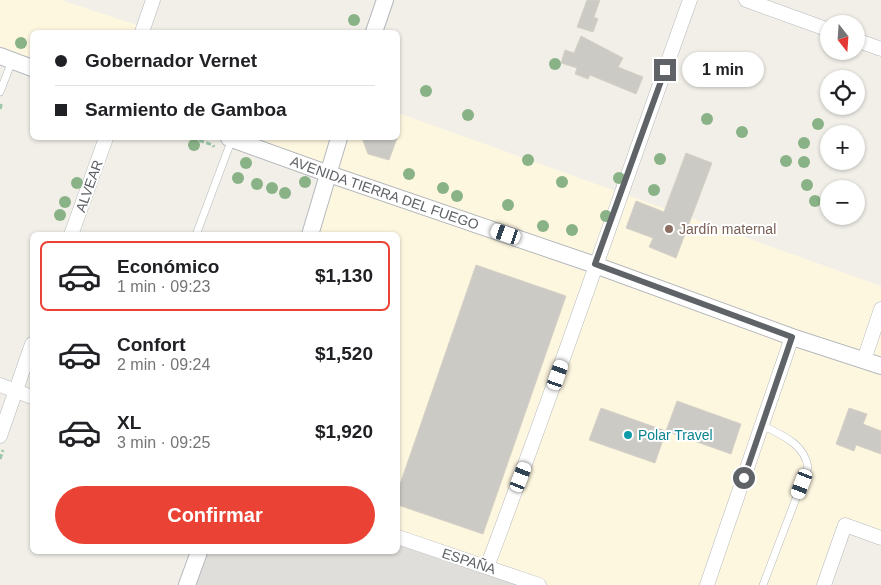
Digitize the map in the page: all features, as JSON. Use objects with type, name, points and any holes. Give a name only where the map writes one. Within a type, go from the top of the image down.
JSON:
[{"type":"street","points":[[143,30],[154,0]]},
{"type":"street","points":[[375,30],[385,0]]},
{"type":"street","points":[[487,567],[544,415],[595,264],[690,0]]},
{"type":"street","points":[[746,0],[820,27]]},
{"type":"street","points":[[865,43],[881,49]]},
{"type":"street","points":[[6,58],[30,67]]},
{"type":"street","name":"ALVEAR","points":[[72,232],[105,140]]},
{"type":"street","name":"AVENIDA TIERRA DEL FUEGO","points":[[236,140],[329,174],[595,264],[792,337],[881,366]]},
{"type":"street","points":[[311,232],[338,140]]},
{"type":"street","points":[[864,360],[881,310]]},
{"type":"street","points":[[707,585],[792,337]]},
{"type":"street","points":[[0,436],[30,350]]},
{"type":"street","points":[[0,385],[30,396]]},
{"type":"street","points":[[824,585],[845,525],[881,538]]},
{"type":"street","name":"ESPAÑA","points":[[400,538],[539,585]]},
{"type":"street","points":[[187,585],[198,554]]},
{"type":"lane","points":[[0,92],[6,58]]},
{"type":"lane","points":[[197,232],[229,140]]},
{"type":"lane","points":[[762,425],[798,446],[806,458],[808,467],[763,585]]},
{"type":"path","points":[[198,140],[213,145]]},
{"type":"shaded area","points":[[0,0],[61,0],[152,30],[30,30],[30,67],[0,56]]},
{"type":"shaded area","points":[[400,114],[881,286],[881,538],[845,525],[824,585],[539,585],[400,538],[400,232],[311,232],[328,174],[234,140],[400,140]]},
{"type":"shaded area","points":[[400,538],[539,585],[187,585],[199,554],[400,554]]},
{"type":"building","points":[[587,0],[600,0],[594,17],[598,19],[593,32],[577,27]]},
{"type":"building","points":[[581,36],[623,58],[618,67],[643,77],[636,94],[590,75],[588,79],[575,74],[577,68],[561,63],[565,50],[574,53]]},
{"type":"building","points":[[363,140],[396,140],[389,160],[368,154]]},
{"type":"building","points":[[686,153],[712,163],[676,258],[649,247],[653,238],[626,228],[636,201],[664,212]]},
{"type":"building","points":[[476,265],[566,296],[483,534],[400,506],[400,484]]},
{"type":"building","points":[[677,401],[741,424],[731,454],[666,431]]},
{"type":"building","name":"Polar Travel","points":[[601,408],[666,431],[655,463],[589,440]]},
{"type":"building","points":[[849,408],[867,414],[863,424],[881,431],[881,454],[856,445],[854,451],[836,444]]},
{"type":"place","name":"Jardín maternal","points":[[669,229]]},
{"type":"place","name":"Polar Travel","points":[[628,435]]},
{"type":"route","points":[[665,70],[595,264],[792,337],[744,478]]}]
